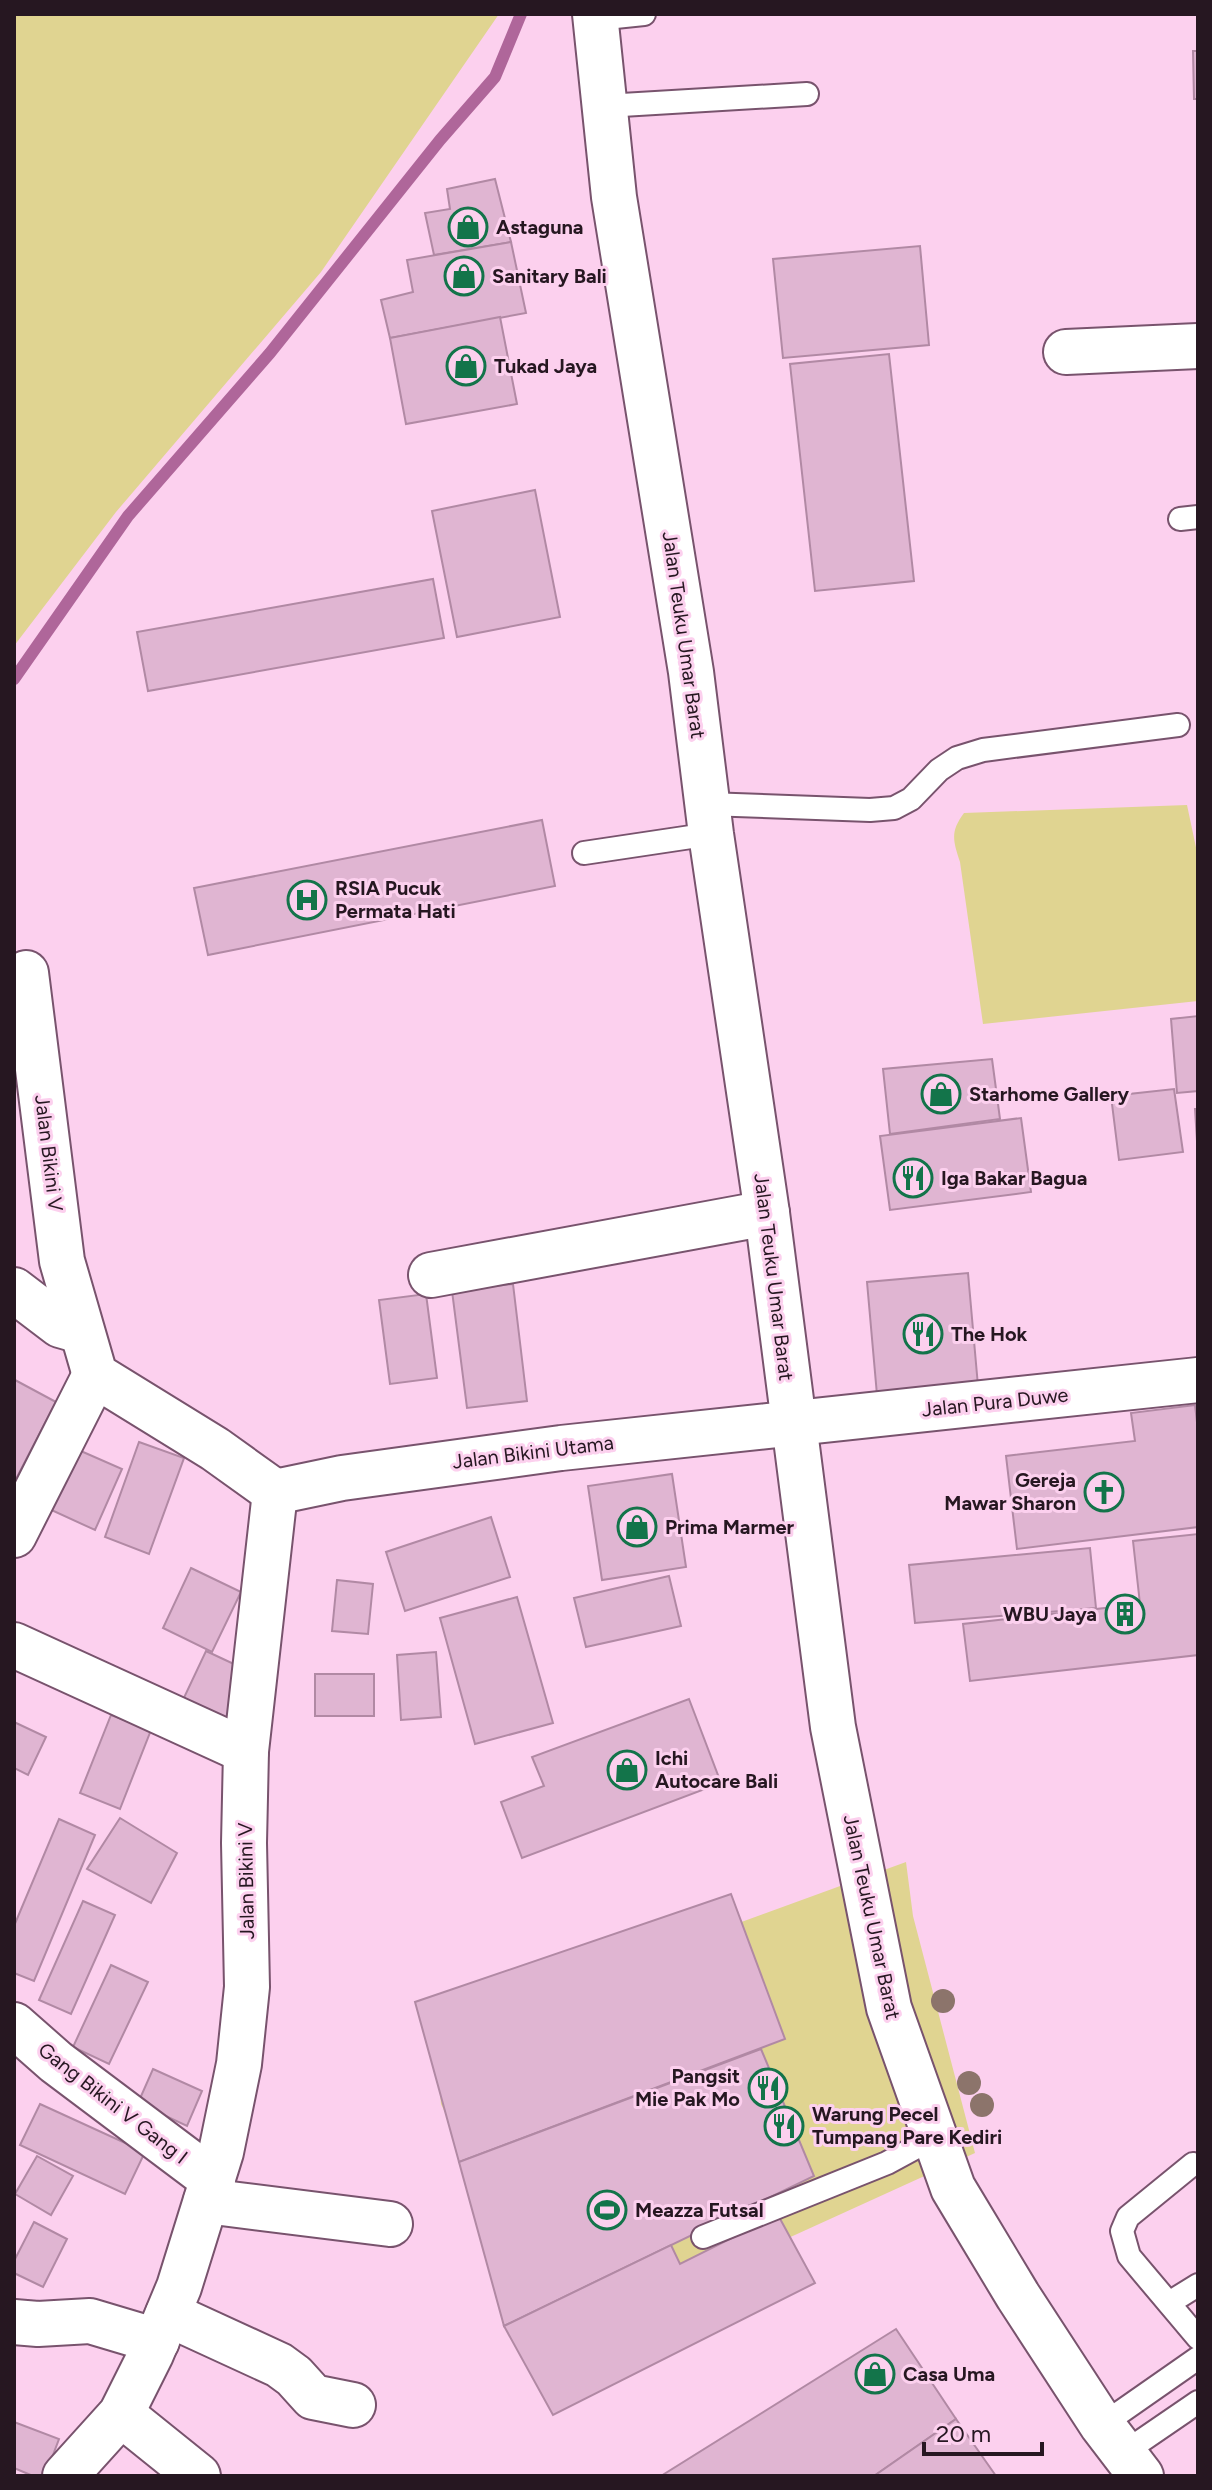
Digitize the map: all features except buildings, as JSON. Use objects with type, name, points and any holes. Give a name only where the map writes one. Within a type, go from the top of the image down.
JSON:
[{"type":"street","name":"Jalan Teuku Umar Barat","points":[[595,16],[614,197],[691,672],[709,819],[767,1213],[833,1727],[872,1932],[889,2008],[953,2188],[1018,2296],[1128,2461]]},
{"type":"street","points":[[1066,352],[1198,346]]},
{"type":"street","name":"Jalan Bikini V","points":[[26,973],[62,1261],[95,1375]]},
{"type":"street","points":[[431,1275],[767,1213]]},
{"type":"street","points":[[14,1290],[60,1325],[81,1331]]},
{"type":"street","points":[[14,1535],[95,1375],[215,1449],[275,1492]]},
{"type":"street","name":"Jalan Pura Duwe","points":[[793,1424],[1198,1380]]},
{"type":"street","name":"Jalan Bikini Utama","points":[[275,1492],[342,1478],[561,1448],[793,1424]]},
{"type":"street","name":"Jalan Bikini V","points":[[65,2476],[121,2414],[179,2287],[221,2152],[239,2064],[247,1987],[246,1751],[275,1492]]},
{"type":"street","points":[[14,1645],[246,1751]]},
{"type":"street","name":"Gang Bikini V Gang I","points":[[14,2025],[209,2190]]},
{"type":"street","points":[[209,2190],[390,2224]]},
{"type":"street","points":[[14,2322],[90,2321],[162,2327],[279,2365],[313,2397],[353,2405]]},
{"type":"street","points":[[121,2414],[198,2476]]},
{"type":"lane","points":[[595,16],[644,14]]},
{"type":"lane","points":[[605,106],[807,94]]},
{"type":"lane","points":[[584,853],[709,819],[894,808],[911,799],[939,770],[957,758],[983,750],[1178,725]]},
{"type":"lane","points":[[703,2237],[887,2163],[935,2137]]},
{"type":"lane","points":[[1193,2164],[1128,2217],[1122,2231],[1129,2256],[1198,2338]]},
{"type":"lane","points":[[1169,2303],[1198,2285]]},
{"type":"lane","points":[[1128,2461],[1198,2358]]},
{"type":"lane","points":[[1128,2461],[1198,2402]]},
{"type":"shaded area","points":[[14,14],[499,14],[321,272],[116,512],[14,646]]},
{"type":"shaded area","points":[[1187,805],[1198,857],[1198,1001],[983,1024],[960,862],[954,842],[956,826],[964,813]]},
{"type":"shaded area","points":[[906,1862],[913,1916],[975,2153],[532,2355],[481,2189],[441,2104],[435,2034]]},
{"type":"waterway","points":[[14,679],[128,516],[270,353],[440,140],[495,77],[521,14]]},
{"type":"place","name":"Astaguna","points":[[468,227]]},
{"type":"place","name":"Sanitary Bali","points":[[464,276]]},
{"type":"place","name":"Tukad Jaya","points":[[466,366]]},
{"type":"place","name":"RSIA Pucuk Permata Hati","points":[[307,900]]},
{"type":"place","name":"Starhome Gallery","points":[[941,1094]]},
{"type":"place","name":"Iga Bakar Bagua","points":[[913,1178]]},
{"type":"place","name":"The Hok","points":[[923,1334]]},
{"type":"place","name":"Gereja Mawar Sharon","points":[[1104,1492]]},
{"type":"place","name":"Prima Marmer","points":[[637,1527]]},
{"type":"place","name":"WBU Jaya","points":[[1125,1614]]},
{"type":"place","name":"Ichi Autocare Bali","points":[[627,1770]]},
{"type":"place","name":"Pangsit Mie Pak Mo","points":[[768,2088]]},
{"type":"place","name":"Warung Pecel Tumpang Pare Kediri","points":[[784,2126]]},
{"type":"place","name":"Meazza Futsal","points":[[607,2210]]},
{"type":"place","name":"Casa Uma","points":[[875,2374]]}]
